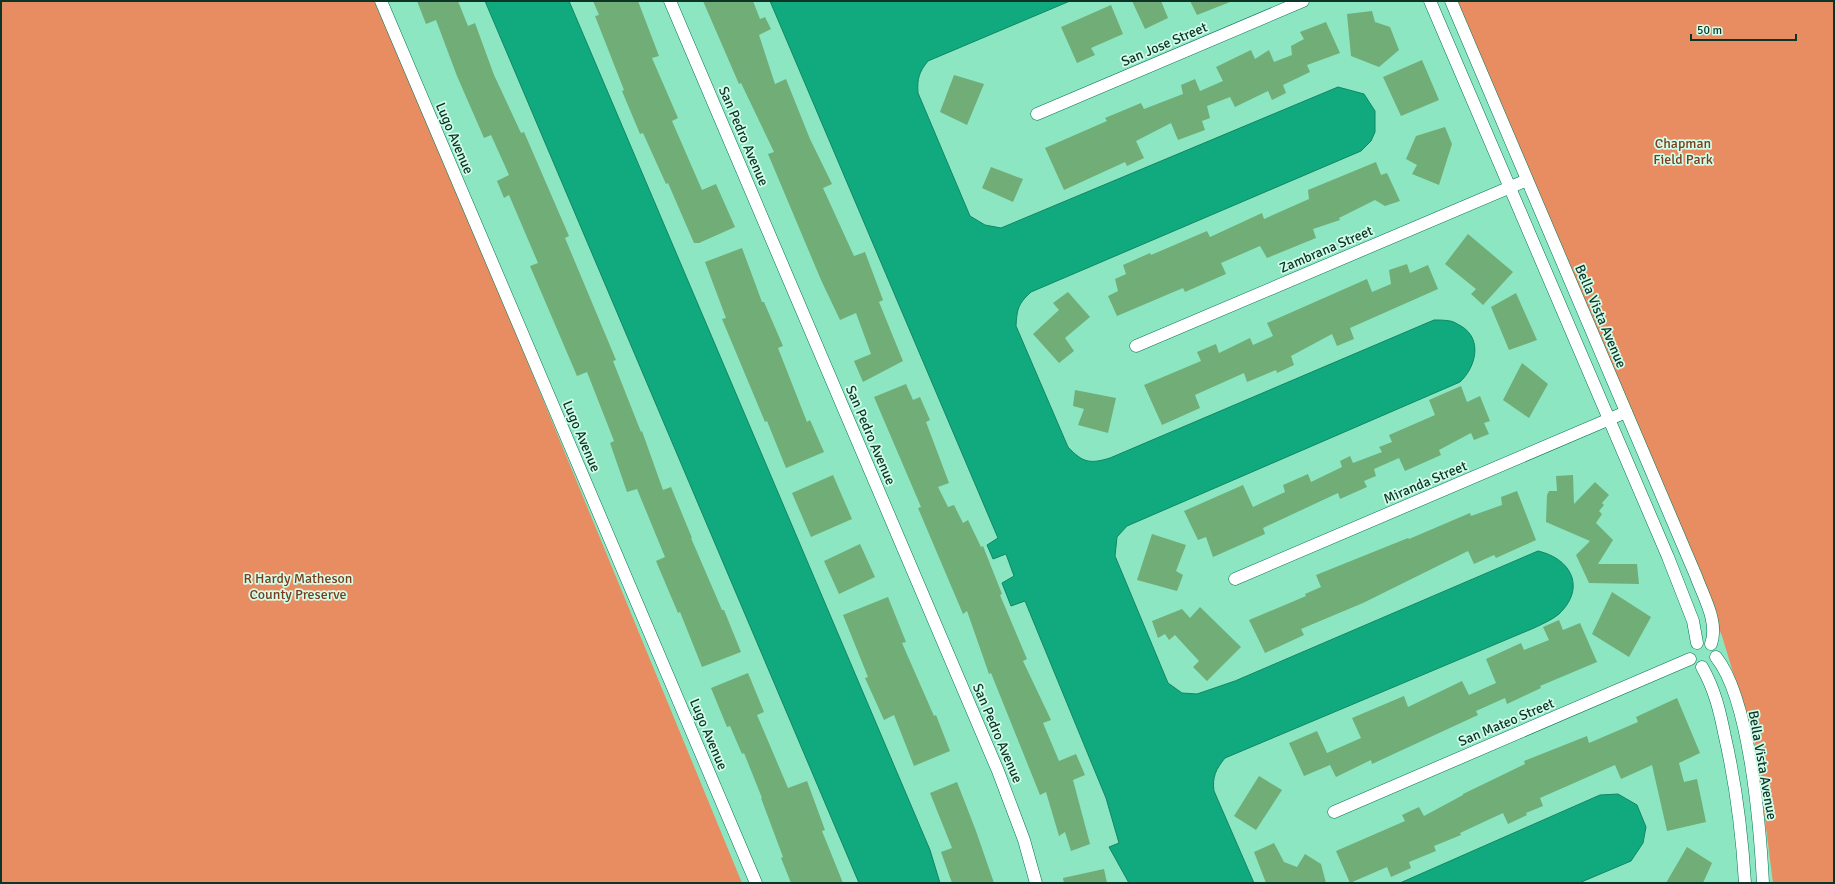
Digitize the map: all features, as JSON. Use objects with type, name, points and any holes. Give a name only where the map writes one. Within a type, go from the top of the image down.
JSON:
[{"type":"street","name":"Lugo Avenue","points":[[381,1],[756,883]]},
{"type":"street","name":"San Pedro Avenue","points":[[670,1],[1004,786],[1024,840],[1036,883]]},
{"type":"street","name":"San Jose Street","points":[[1037,114],[1303,1]]},
{"type":"street","points":[[1430,1],[1675,574],[1693,621],[1697,643]]},
{"type":"street","name":"Bella Vista Avenue","points":[[1451,1],[1708,608],[1714,631],[1711,644],[1715,650],[1716,657],[1730,681],[1744,732],[1759,826],[1763,883]]},
{"type":"street","name":"Zambrana Street","points":[[1136,346],[1527,180]]},
{"type":"street","name":"Miranda Street","points":[[1235,579],[1626,412]]},
{"type":"street","points":[[1711,644],[1704,641],[1697,643],[1691,648],[1690,659],[1695,665],[1702,667],[1712,664],[1716,657]]},
{"type":"street","name":"San Mateo Street","points":[[1334,812],[1690,659]]},
{"type":"street","points":[[1702,667],[1711,683],[1716,698],[1734,781],[1741,829],[1745,883]]},
{"type":"green space","name":"R Hardy Matheson County Preserve","points":[[1,1],[379,1],[742,883],[1,883]]},
{"type":"green space","name":"Chapman Field Park","points":[[1457,1],[1834,1],[1834,883],[1773,883],[1756,748],[1722,636]]},
{"type":"shaded area","points":[[485,1],[569,1],[930,850],[940,883],[859,883]]},
{"type":"shaded area","points":[[770,1],[1070,1],[928,61],[919,76],[918,93],[970,216],[985,225],[1001,228],[1338,87],[1364,94],[1375,111],[1375,132],[1371,141],[1361,151],[1031,292],[1023,300],[1017,315],[1016,326],[1068,447],[1078,456],[1087,461],[1097,461],[1110,458],[1434,320],[1451,321],[1461,326],[1468,332],[1475,345],[1475,353],[1470,369],[1460,382],[1127,526],[1117,537],[1115,556],[1168,683],[1182,693],[1197,694],[1235,681],[1538,551],[1550,555],[1559,561],[1567,568],[1571,576],[1573,585],[1572,594],[1567,604],[1559,614],[1547,622],[1225,758],[1215,773],[1214,791],[1254,883],[1129,883],[1109,847],[1119,843],[1106,798],[1025,601],[1011,606],[1002,583],[1014,576],[1006,554],[993,559],[987,545],[998,538]]},
{"type":"shaded area","points":[[1618,794],[1637,805],[1646,827],[1643,843],[1631,861],[1579,883],[1400,883],[1600,795]]},
{"type":"building","points":[[417,1],[458,1],[468,26],[475,23],[494,75],[521,133],[524,132],[569,236],[565,238],[616,360],[613,361],[641,432],[642,431],[663,490],[671,487],[691,538],[722,610],[724,610],[741,652],[702,667],[680,612],[678,613],[656,561],[665,557],[637,489],[627,492],[610,443],[614,441],[587,372],[577,376],[530,266],[538,263],[509,195],[504,198],[497,181],[509,175],[491,135],[484,138],[457,76],[436,20],[426,24]]},
{"type":"building","points":[[593,1],[638,1],[659,56],[652,58],[678,118],[672,121],[702,190],[716,184],[735,227],[699,243],[694,243],[668,183],[666,184],[643,133],[640,134],[622,91],[624,90],[595,16],[599,15]]},
{"type":"building","points":[[703,1],[753,1],[760,19],[765,17],[771,29],[759,35],[775,84],[786,79],[810,139],[832,184],[823,188],[854,256],[865,252],[883,300],[879,302],[903,361],[863,382],[854,361],[871,354],[856,313],[840,320],[821,280],[768,154],[774,152],[741,83],[739,84]]},
{"type":"building","points":[[1132,1],[1161,1],[1168,18],[1145,29]]},
{"type":"building","points":[[1190,1],[1230,1],[1230,2],[1197,15]]},
{"type":"building","points":[[1111,5],[1123,34],[1091,48],[1095,55],[1077,63],[1061,27]]},
{"type":"building","points":[[1372,11],[1375,22],[1390,27],[1399,50],[1379,67],[1351,56],[1347,14]]},
{"type":"building","points":[[1326,22],[1340,53],[1307,65],[1310,72],[1283,85],[1286,93],[1272,100],[1268,91],[1235,107],[1230,97],[1207,106],[1210,118],[1202,121],[1205,130],[1178,140],[1171,123],[1136,141],[1144,158],[1127,166],[1125,162],[1064,190],[1045,148],[1107,121],[1105,118],[1141,103],[1144,109],[1183,94],[1181,85],[1195,79],[1200,91],[1223,81],[1216,67],[1251,50],[1255,59],[1269,50],[1274,62],[1292,55],[1291,46],[1304,39],[1300,32]]},
{"type":"building","points":[[1422,60],[1439,100],[1401,116],[1383,77]]},
{"type":"building","points":[[954,75],[984,84],[967,125],[940,112]]},
{"type":"building","points":[[1445,127],[1452,144],[1439,185],[1412,174],[1417,165],[1406,159],[1416,136]]},
{"type":"building","points":[[1376,162],[1381,175],[1387,173],[1400,201],[1385,206],[1375,200],[1339,218],[1340,220],[1313,229],[1316,238],[1267,258],[1260,246],[1221,263],[1226,274],[1185,292],[1183,288],[1117,316],[1108,296],[1118,291],[1115,279],[1126,274],[1123,265],[1150,253],[1151,255],[1207,231],[1210,237],[1262,213],[1264,219],[1309,199],[1308,190]]},
{"type":"building","points":[[991,167],[1023,179],[1013,202],[982,188]]},
{"type":"building","points":[[1468,234],[1513,272],[1483,305],[1471,294],[1476,289],[1445,264]]},
{"type":"building","points":[[742,248],[762,302],[764,302],[783,346],[778,348],[807,422],[810,420],[824,452],[786,468],[722,319],[726,318],[705,262]]},
{"type":"building","points":[[1407,264],[1410,273],[1428,265],[1438,289],[1350,328],[1354,339],[1337,346],[1332,334],[1291,356],[1294,365],[1277,373],[1276,370],[1247,382],[1244,373],[1195,395],[1200,408],[1162,425],[1144,385],[1201,361],[1197,352],[1216,344],[1219,353],[1250,338],[1253,345],[1273,336],[1267,323],[1367,279],[1372,292],[1391,284],[1389,270]]},
{"type":"building","points":[[1068,292],[1090,317],[1065,338],[1074,351],[1059,363],[1033,334],[1059,310],[1053,303]]},
{"type":"building","points":[[1516,293],[1537,340],[1509,350],[1491,307]]},
{"type":"building","points":[[1522,363],[1548,384],[1529,418],[1503,400]]},
{"type":"building","points":[[906,384],[913,400],[920,397],[930,420],[926,422],[949,483],[938,487],[948,507],[954,505],[963,523],[968,520],[981,547],[983,546],[1002,594],[1000,595],[1027,659],[1023,661],[1051,720],[1043,723],[1059,761],[1076,754],[1085,775],[1073,780],[1090,844],[1071,851],[1065,832],[1059,836],[1046,792],[1040,795],[991,673],[989,674],[967,611],[963,614],[918,508],[921,507],[874,397]]},
{"type":"building","points":[[1461,386],[1467,402],[1480,396],[1490,421],[1484,423],[1489,434],[1474,440],[1471,433],[1439,450],[1441,455],[1405,471],[1399,458],[1374,469],[1376,476],[1364,481],[1367,487],[1340,499],[1338,493],[1263,528],[1265,534],[1213,557],[1206,537],[1198,540],[1184,511],[1243,485],[1253,507],[1285,492],[1283,485],[1308,474],[1311,482],[1342,467],[1340,461],[1350,456],[1353,463],[1382,452],[1379,447],[1392,442],[1389,435],[1435,415],[1429,400]]},
{"type":"building","points":[[1075,390],[1116,398],[1108,433],[1078,425],[1084,409],[1073,406]]},
{"type":"building","points":[[833,475],[852,519],[811,537],[792,493]]},
{"type":"building","points":[[1573,475],[1574,504],[1595,482],[1609,495],[1602,503],[1604,505],[1599,511],[1602,514],[1596,523],[1613,540],[1598,564],[1637,564],[1639,584],[1589,583],[1576,555],[1590,541],[1546,522],[1547,495],[1549,491],[1557,491],[1556,476]]},
{"type":"building","points":[[1517,491],[1536,540],[1496,558],[1494,555],[1474,564],[1468,551],[1363,603],[1301,629],[1304,635],[1265,653],[1249,620],[1306,596],[1305,594],[1321,587],[1316,575],[1408,538],[1409,539],[1470,513],[1471,516],[1502,505],[1501,497]]},
{"type":"building","points":[[1152,534],[1186,545],[1176,571],[1183,575],[1177,591],[1137,580]]},
{"type":"building","points":[[860,544],[875,577],[839,594],[824,561]]},
{"type":"building","points":[[1612,592],[1651,617],[1629,657],[1592,634]]},
{"type":"building","points":[[888,597],[906,642],[902,643],[934,716],[936,715],[950,751],[914,766],[894,715],[884,720],[865,678],[868,677],[843,615]]},
{"type":"building","points":[[1200,607],[1241,647],[1207,681],[1193,667],[1199,661],[1175,635],[1169,640],[1165,634],[1158,638],[1152,621],[1182,609],[1190,618]]},
{"type":"building","points":[[1559,620],[1563,630],[1580,623],[1597,662],[1540,686],[1541,688],[1507,704],[1505,698],[1476,711],[1478,715],[1372,764],[1371,760],[1336,777],[1330,765],[1304,776],[1289,743],[1317,731],[1327,753],[1361,738],[1352,718],[1404,696],[1408,707],[1462,681],[1469,695],[1496,683],[1486,659],[1521,643],[1524,650],[1549,640],[1543,627]]},
{"type":"building","points":[[748,673],[764,712],[757,715],[788,788],[807,781],[825,830],[822,831],[843,883],[791,883],[781,858],[783,857],[762,798],[744,753],[742,754],[730,726],[727,727],[711,688]]},
{"type":"building","points":[[1677,698],[1700,753],[1679,763],[1684,782],[1697,779],[1706,822],[1667,831],[1652,765],[1621,779],[1615,765],[1540,798],[1543,806],[1526,813],[1527,815],[1508,824],[1503,813],[1460,833],[1461,835],[1434,846],[1436,851],[1409,862],[1411,868],[1391,877],[1387,867],[1350,883],[1336,851],[1405,821],[1402,815],[1419,807],[1424,816],[1463,794],[1525,764],[1524,761],[1587,736],[1589,743],[1638,722],[1636,717]]},
{"type":"building","points":[[1259,776],[1282,790],[1256,830],[1234,816]]},
{"type":"building","points":[[957,782],[994,883],[952,883],[941,852],[952,848],[930,793]]},
{"type":"building","points":[[1274,843],[1284,862],[1297,867],[1305,854],[1321,864],[1326,883],[1266,883],[1254,852]]},
{"type":"building","points":[[1687,847],[1712,863],[1703,883],[1666,883]]},
{"type":"building","points":[[1104,869],[1107,883],[1064,883],[1063,878]]}]
